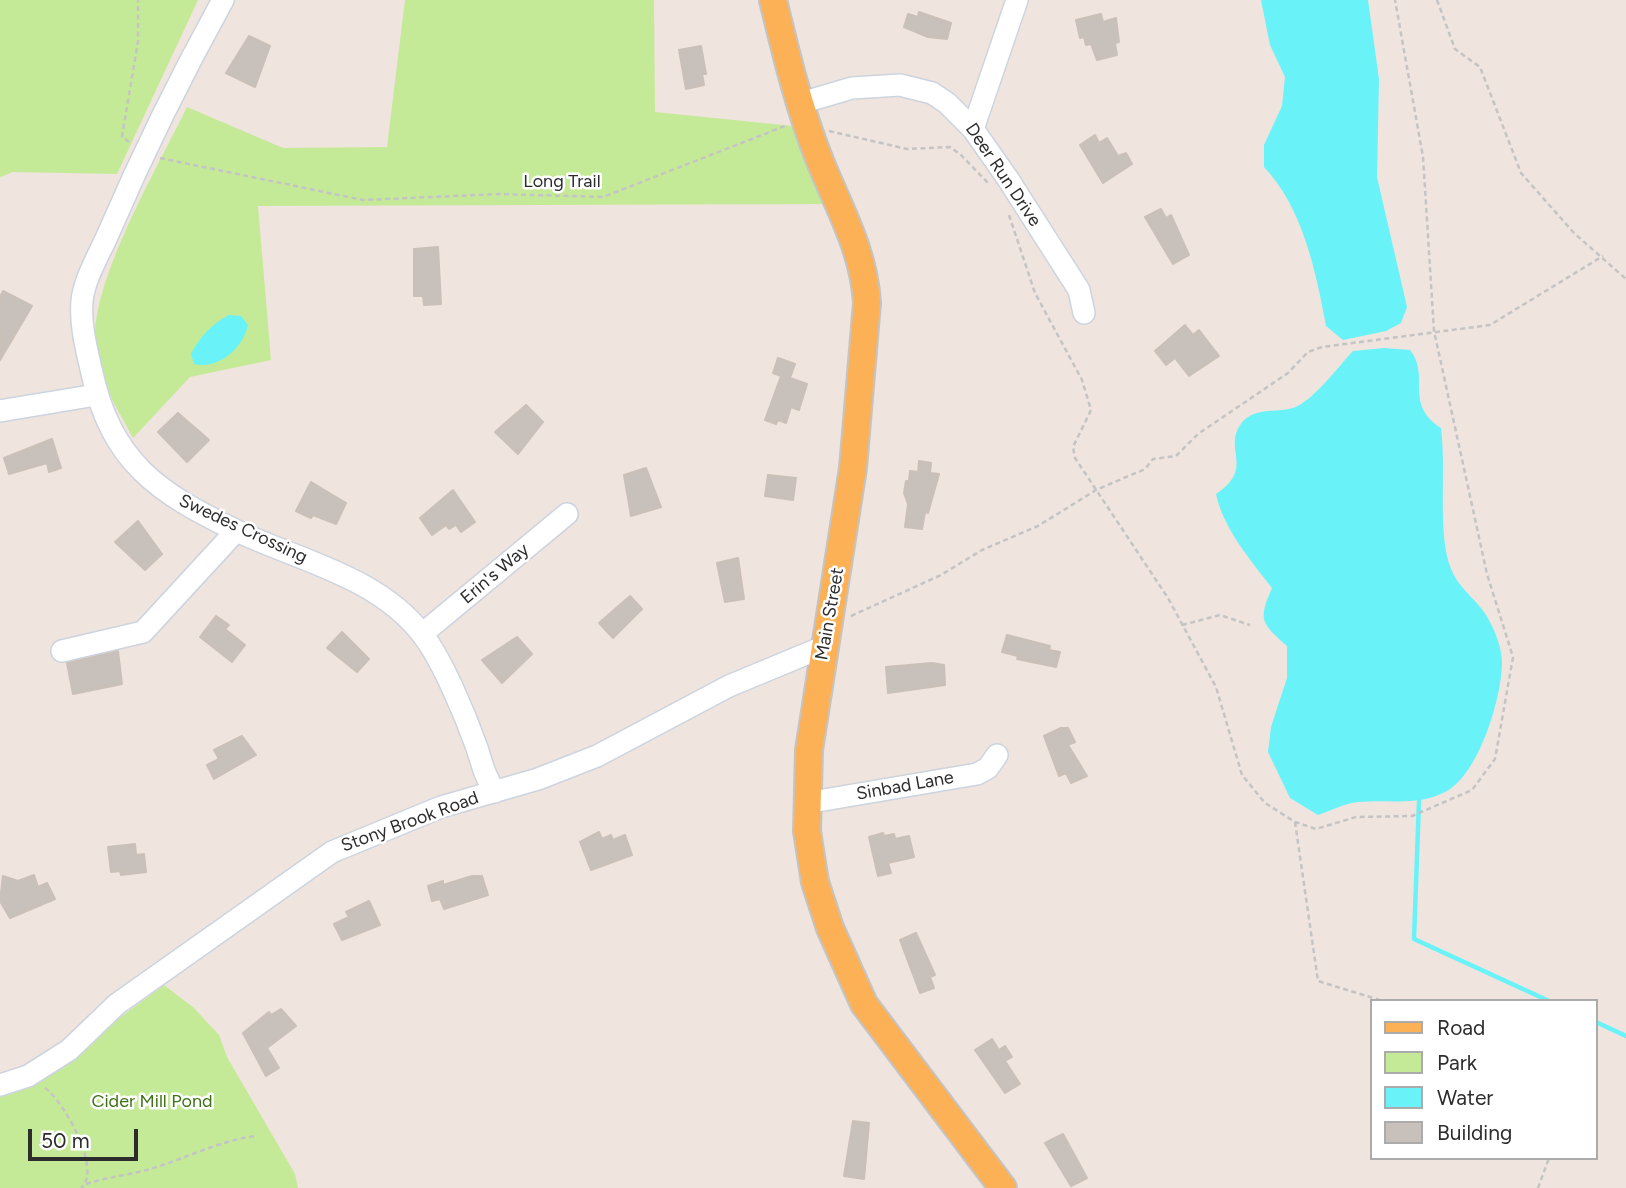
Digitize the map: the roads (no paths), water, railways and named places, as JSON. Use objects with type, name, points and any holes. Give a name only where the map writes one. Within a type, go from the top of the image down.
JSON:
[{"type":"main road","name":"Main Street","points":[[773,0],[790,74],[859,251],[866,276],[867,303],[853,468],[808,750],[806,803],[816,883],[830,928],[864,1004],[1003,1188]]},
{"type":"street","name":"Swedes Crossing","points":[[223,0],[143,152],[82,299],[84,336],[96,396],[120,448],[145,477],[192,509],[236,531],[334,571],[380,596],[422,634],[445,677],[477,748],[485,776],[495,792]]},
{"type":"street","points":[[973,129],[1017,0]]},
{"type":"street","name":"Deer Run Drive","points":[[805,116],[852,88],[900,85],[917,87],[947,103],[973,129],[1079,290],[1084,313]]},
{"type":"street","points":[[0,411],[96,396]]},
{"type":"street","name":"Erin's Way","points":[[422,634],[567,514]]},
{"type":"street","points":[[62,651],[143,632],[236,531]]},
{"type":"street","name":"Stony Brook Road","points":[[0,1085],[28,1076],[69,1050],[117,1004],[332,852],[441,807],[495,792],[597,756],[825,636]]},
{"type":"street","name":"Sinbad Lane","points":[[806,803],[977,774],[988,768],[997,755]]},
{"type":"water","points":[[1261,0],[1368,0],[1379,79],[1377,177],[1407,307],[1401,323],[1386,331],[1343,340],[1326,326],[1318,284],[1298,221],[1289,202],[1264,167],[1264,145],[1282,106],[1285,77],[1270,45]]},
{"type":"water","points":[[229,315],[241,316],[248,325],[241,342],[221,360],[212,364],[194,364],[191,354],[202,336]]},
{"type":"water","points":[[1384,348],[1410,350],[1416,360],[1423,409],[1441,428],[1443,526],[1447,556],[1461,586],[1481,607],[1494,630],[1501,653],[1501,677],[1487,733],[1459,782],[1447,791],[1425,799],[1353,803],[1318,815],[1290,798],[1268,752],[1271,727],[1287,678],[1287,646],[1272,632],[1265,620],[1265,607],[1272,588],[1231,532],[1216,494],[1234,476],[1236,436],[1244,420],[1257,413],[1293,408],[1317,391],[1353,351]]},
{"type":"waterway","points":[[1419,801],[1414,939],[1545,999]]},
{"type":"waterway","points":[[1598,1023],[1626,1036]]},
{"type":"park label","name":"Cider Mill Pond","points":[[152,1102]]}]
